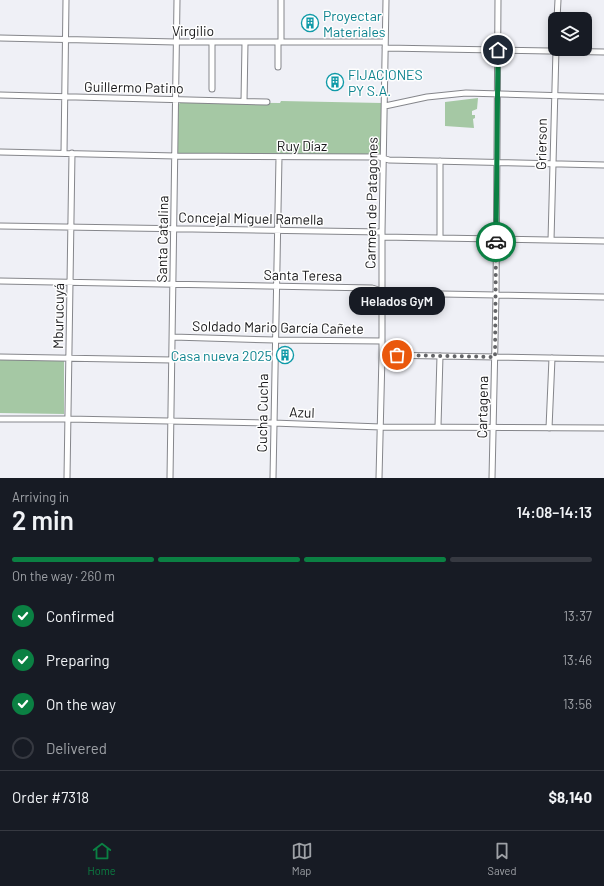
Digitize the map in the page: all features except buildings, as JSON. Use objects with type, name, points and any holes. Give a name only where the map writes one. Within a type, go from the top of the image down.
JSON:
[{"type":"street","points":[[64,153],[66,97],[66,0]]},
{"type":"street","name":"Santa Catalina","points":[[170,478],[175,229],[177,0]]},
{"type":"street","points":[[278,67],[281,0]]},
{"type":"street","name":"Carmen de Patagones","points":[[379,478],[383,292],[382,234],[386,0]]},
{"type":"street","name":"Cartagena","points":[[492,478],[496,295],[498,0]]},
{"type":"street","points":[[557,12],[558,0]]},
{"type":"street","name":"Virgilio","points":[[0,38],[245,43],[385,42]]},
{"type":"street","points":[[212,42],[212,89]]},
{"type":"street","points":[[244,101],[245,43]]},
{"type":"street","points":[[385,48],[548,50]]},
{"type":"street","points":[[592,52],[604,52]]},
{"type":"street","name":"Grierson","points":[[551,240],[556,56]]},
{"type":"street","points":[[385,106],[427,97],[466,93],[604,97]]},
{"type":"street","name":"Guillermo Patino","points":[[0,95],[267,102]]},
{"type":"street","name":"Ruy Díaz","points":[[0,152],[176,156],[379,157],[389,160],[604,165]]},
{"type":"street","name":"Mburucuyá","points":[[67,478],[72,154]]},
{"type":"street","name":"Cucha Cucha","points":[[273,478],[279,157]]},
{"type":"street","points":[[440,161],[440,237]]},
{"type":"street","name":"Concejal Miguel Ramella","points":[[0,226],[277,230],[496,240],[604,241]]},
{"type":"street","name":"Santa Teresa","points":[[0,281],[372,288],[388,293],[604,298]]},
{"type":"street","name":"Soldado Mario García Cañete","points":[[173,336],[275,340],[382,341]]},
{"type":"street","points":[[382,355],[604,359]]},
{"type":"street","points":[[438,426],[440,356]]},
{"type":"street","points":[[0,357],[172,360]]},
{"type":"street","points":[[549,428],[552,358]]},
{"type":"street","name":"Azul","points":[[0,419],[68,418],[381,427],[438,426],[494,428],[604,428]]},
{"type":"green space","points":[[478,98],[477,109],[472,111],[472,115],[475,115],[475,118],[473,119],[474,128],[445,126],[445,102]]},
{"type":"green space","points":[[281,101],[382,103],[381,151],[379,155],[178,153],[178,105],[181,102],[280,103]]},
{"type":"green space","points":[[0,360],[64,360],[64,414],[0,413]]},
{"type":"way so far","points":[[397,355],[495,357],[496,242]]},
{"type":"place","name":"Proyectar Materiales","points":[[310,23]]},
{"type":"place","name":"FIJACIONES PY S.A.","points":[[335,82]]},
{"type":"place","name":"Casa nueva 2025","points":[[285,355]]},
{"type":"place","name":"Helados GyM","points":[[397,355]]},
{"type":"route","points":[[496,242],[498,50]]}]
